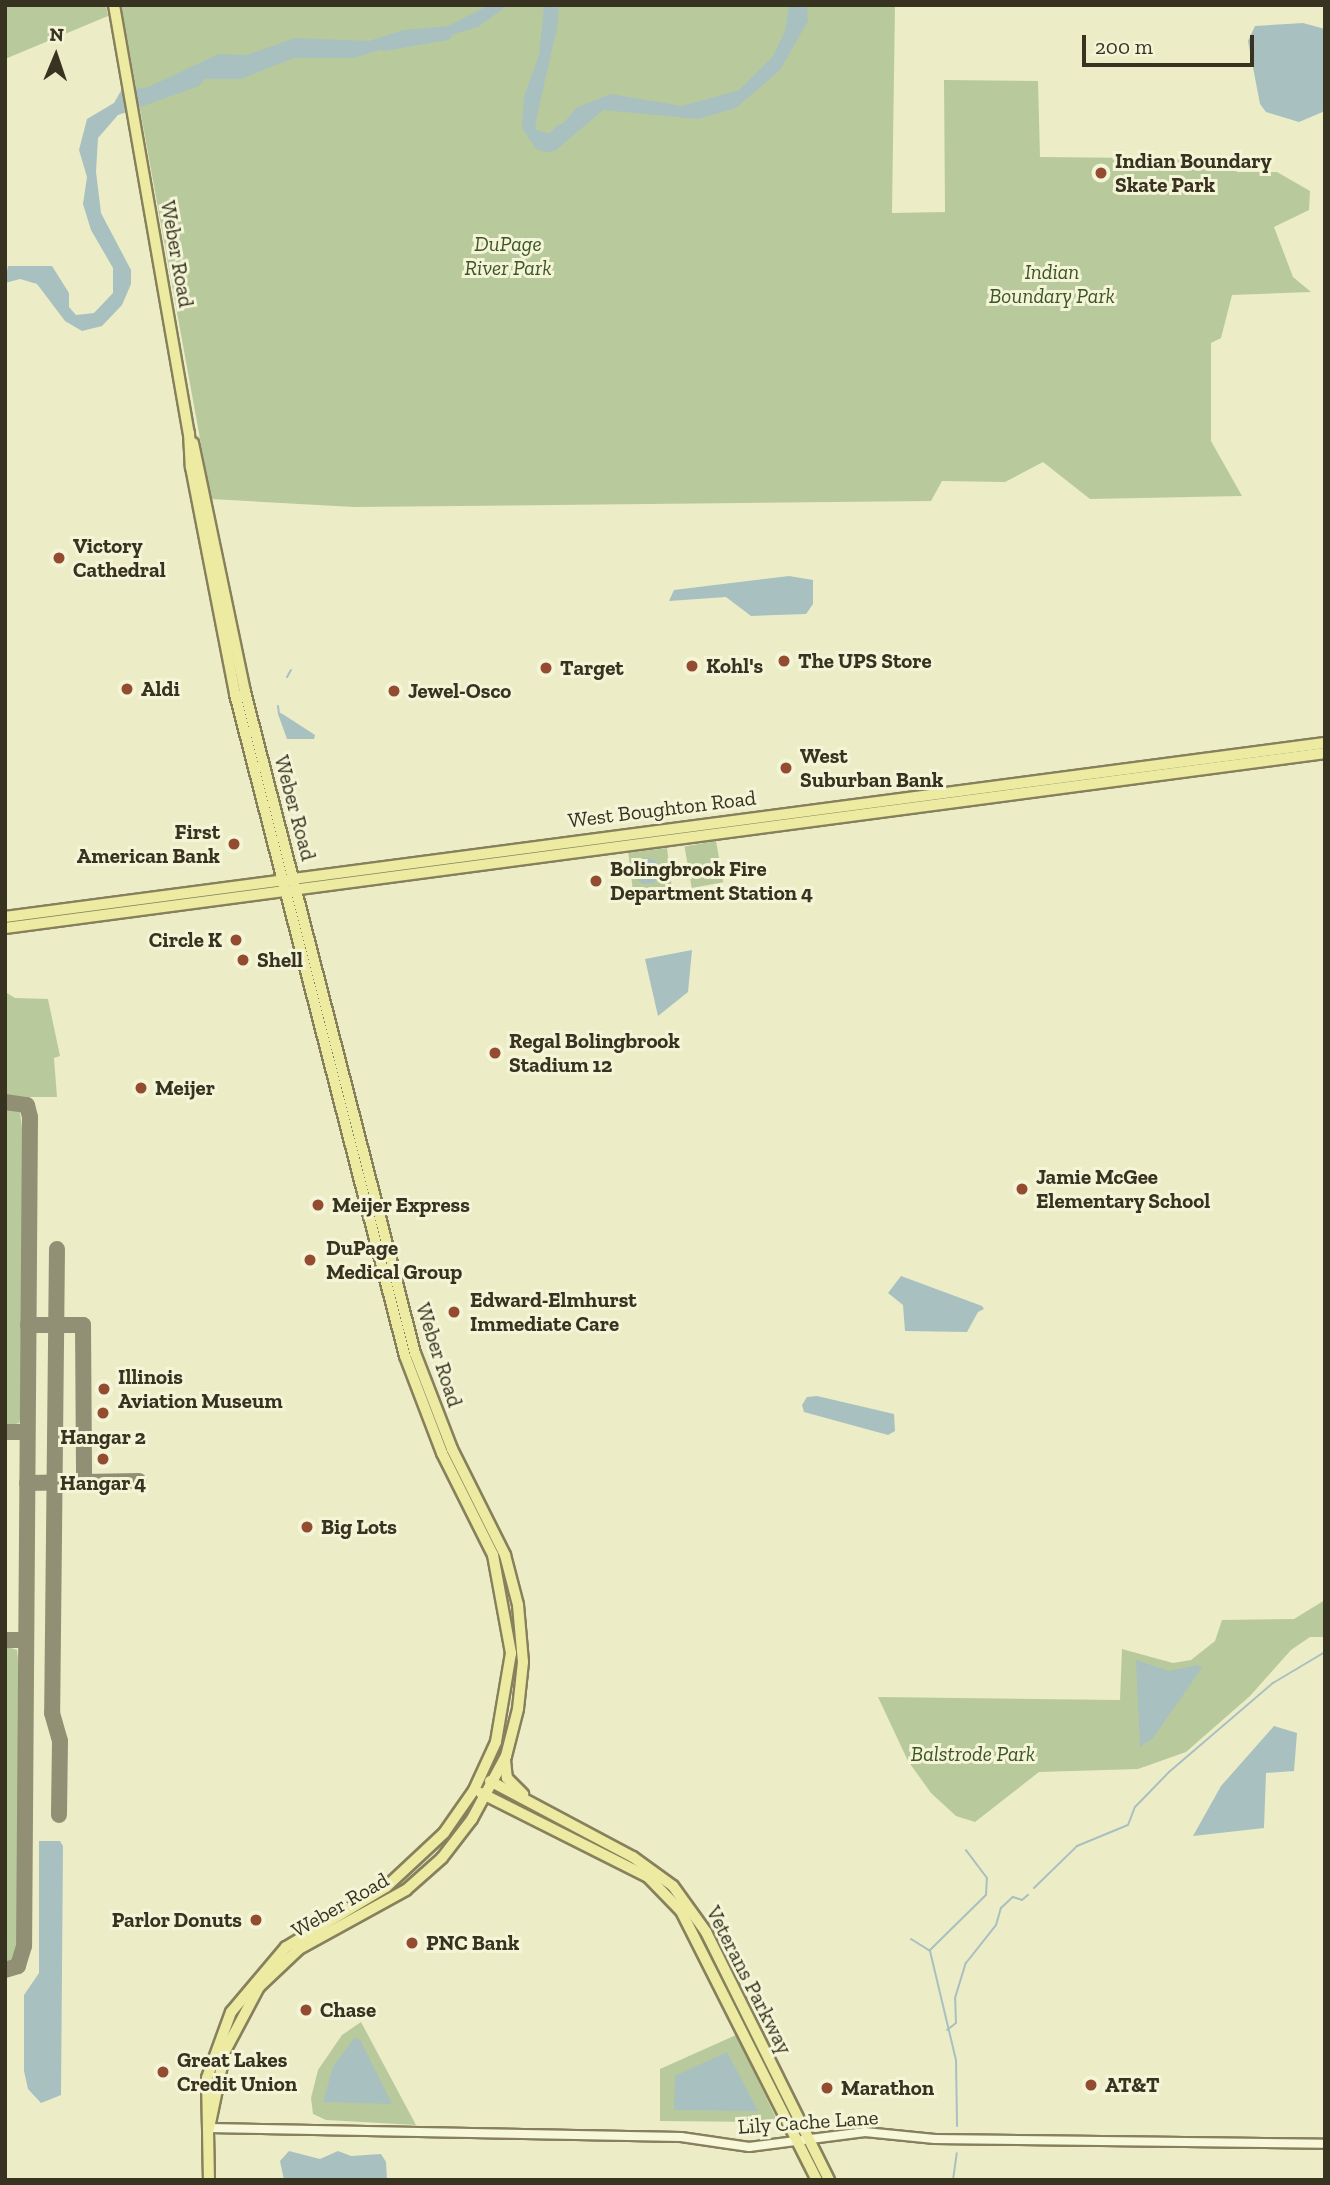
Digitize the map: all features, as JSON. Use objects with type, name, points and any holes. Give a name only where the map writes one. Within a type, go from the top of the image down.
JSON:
[{"type":"main road","name":"Weber Road","points":[[114,5],[222,637],[283,891],[412,1379],[442,1452],[493,1555],[502,1588],[510,1642],[508,1690],[496,1742],[474,1790],[444,1833],[413,1865],[375,1894],[286,1947],[242,1994],[210,2063],[205,2114],[209,2128]]},
{"type":"main road","name":"Weber Road","points":[[189,433],[200,465],[245,692],[415,1353],[452,1449],[510,1571],[523,1662],[519,1707],[506,1756],[486,1796],[459,1837],[424,1875],[392,1899],[299,1949],[259,1987],[225,2051],[209,2128],[209,2180]]},
{"type":"main road","name":"West Boughton Road","points":[[5,917],[293,876],[1325,743]]},
{"type":"main road","name":"West Boughton Road","points":[[5,928],[1325,754]]},
{"type":"main road","points":[[315,1006],[328,1035],[335,1039]]},
{"type":"main road","points":[[506,1756],[507,1778],[534,1804]]},
{"type":"main road","name":"Veterans Parkway","points":[[481,1776],[653,1869],[689,1906],[830,2180]]},
{"type":"main road","name":"Veterans Parkway","points":[[474,1790],[648,1877],[681,1911],[817,2180]]},
{"type":"street","name":"Lily Cache Lane","points":[[209,2128],[681,2137],[749,2147],[864,2132],[935,2139],[1325,2144]]},
{"type":"green space","points":[[5,5],[106,5],[108,16],[5,59]]},
{"type":"green space","name":"DuPage River Park","points":[[121,5],[895,5],[892,213],[945,212],[944,80],[1038,81],[1040,157],[1234,159],[1237,172],[1277,172],[1310,191],[1309,210],[1274,227],[1293,277],[1311,292],[1232,295],[1221,338],[1211,343],[1211,441],[1242,496],[1090,499],[1043,462],[1005,482],[942,481],[931,501],[354,507],[211,499]]},
{"type":"green space","points":[[716,841],[723,882],[692,888],[684,847]]},
{"type":"green space","points":[[667,848],[672,890],[633,894],[628,853]]},
{"type":"green space","points":[[5,981],[7,993],[15,998],[48,999],[60,1056],[54,1058],[57,1097],[5,1097]]},
{"type":"green space","points":[[5,1108],[20,1112],[25,1151],[22,1411],[19,1423],[6,1427]]},
{"type":"green space","name":"Balstrode Park","points":[[1325,1600],[1325,1637],[1310,1637],[1291,1650],[1250,1696],[1186,1752],[1138,1769],[1039,1772],[975,1822],[956,1816],[931,1793],[908,1761],[878,1697],[1120,1700],[1122,1649],[1173,1663],[1191,1660],[1215,1641],[1222,1620],[1294,1619]]},
{"type":"green space","points":[[5,1646],[17,1650],[22,1698],[19,1948],[15,1961],[5,1964]]},
{"type":"green space","points":[[361,2022],[416,2125],[326,2120],[313,2114],[311,2098],[318,2070],[342,2035]]},
{"type":"green space","points":[[736,2035],[778,2122],[660,2121],[660,2069]]},
{"type":"water","points":[[489,5],[508,5],[478,27],[437,39],[398,44],[354,58],[294,58],[241,79],[205,79],[199,86],[118,115],[98,138],[96,172],[101,213],[131,270],[131,284],[122,305],[102,326],[82,331],[65,321],[37,284],[20,279],[5,283],[8,266],[52,266],[69,293],[69,307],[76,315],[94,313],[113,293],[113,268],[91,230],[83,204],[87,177],[79,150],[87,119],[114,103],[122,89],[146,88],[219,54],[247,55],[295,38],[369,41],[403,30],[448,26]]},
{"type":"water","points":[[544,5],[554,5],[557,27],[535,126],[537,136],[548,142],[576,108],[610,94],[682,106],[739,90],[773,56],[785,31],[789,5],[807,5],[808,21],[780,70],[736,108],[698,119],[603,110],[555,151],[545,152],[536,149],[522,128],[524,96],[539,55]]},
{"type":"water","points":[[1303,23],[1325,29],[1325,111],[1299,122],[1266,112],[1260,104],[1248,41],[1255,26]]},
{"type":"water","points":[[789,576],[813,580],[813,604],[806,614],[751,616],[726,597],[669,601],[674,590]]},
{"type":"water","points":[[281,713],[315,735],[314,739],[287,739],[278,714]]},
{"type":"water","points":[[647,858],[656,862],[660,871],[656,880],[647,884],[638,880],[634,871],[638,862]]},
{"type":"water","points":[[692,950],[688,992],[658,1016],[645,959]]},
{"type":"water","points":[[901,1276],[984,1309],[978,1312],[967,1332],[905,1331],[903,1305],[888,1293]]},
{"type":"water","points":[[817,1396],[894,1414],[895,1431],[888,1435],[804,1412],[802,1405],[807,1397]]},
{"type":"water","points":[[1136,1660],[1169,1671],[1198,1665],[1202,1668],[1153,1738],[1140,1747]]},
{"type":"water","points":[[1274,1726],[1297,1733],[1294,1771],[1266,1773],[1264,1828],[1193,1836],[1221,1786]]},
{"type":"water","points":[[39,1841],[60,1841],[63,1846],[61,2095],[41,2103],[28,2089],[24,2071],[24,1995],[39,1973]]},
{"type":"water","points":[[354,2038],[360,2040],[392,2104],[323,2102],[333,2067]]},
{"type":"water","points":[[727,2052],[758,2111],[674,2110],[675,2076]]},
{"type":"water","points":[[289,2151],[320,2159],[338,2151],[351,2156],[381,2154],[386,2162],[387,2180],[284,2180],[280,2161]]},
{"type":"waterway","points":[[552,32],[554,5]]},
{"type":"waterway","points":[[384,46],[447,35]]},
{"type":"waterway","points":[[531,129],[532,134],[551,139],[561,129]]},
{"type":"waterway","points":[[287,677],[291,670]]},
{"type":"waterway","points":[[278,706],[279,714]]},
{"type":"waterway","points":[[1034,1888],[1077,1846],[1128,1825],[1135,1807],[1169,1772],[1273,1683],[1325,1652]]},
{"type":"waterway","points":[[930,1950],[986,1895],[987,1878],[966,1850]]},
{"type":"waterway","points":[[947,2030],[956,2023],[955,1998],[966,1963],[996,1925],[1001,1908],[1013,1897],[1022,1900],[1028,1895]]},
{"type":"waterway","points":[[911,1939],[930,1951],[956,2060],[957,2126]]},
{"type":"waterway","points":[[953,2180],[957,2153]]},
{"type":"taxiway","points":[[5,1102],[27,1105],[30,1117],[24,1946],[18,1966],[5,1970]]},
{"type":"taxiway","points":[[57,1249],[52,1713],[60,1741],[59,1815]]},
{"type":"taxiway","points":[[28,1325],[83,1325],[84,1482]]},
{"type":"taxiway","points":[[5,1432],[27,1432]]},
{"type":"taxiway","points":[[27,1483],[139,1481]]},
{"type":"taxiway","points":[[5,1640],[26,1640]]},
{"type":"place","name":"Indian Boundary Skate Park","points":[[1101,173]]},
{"type":"place","name":"Victory Cathedral","points":[[59,558]]},
{"type":"place","name":"The UPS Store","points":[[784,661]]},
{"type":"place","name":"Kohl's","points":[[692,666]]},
{"type":"place","name":"Target","points":[[546,668]]},
{"type":"place","name":"Aldi","points":[[127,689]]},
{"type":"place","name":"Jewel-Osco","points":[[394,691]]},
{"type":"place","name":"West Suburban Bank","points":[[786,768]]},
{"type":"place","name":"First American Bank","points":[[234,844]]},
{"type":"place","name":"Bolingbrook Fire Department Station 4","points":[[596,881]]},
{"type":"place","name":"Circle K","points":[[236,940]]},
{"type":"place","name":"Shell","points":[[243,960]]},
{"type":"place","name":"Regal Bolingbrook Stadium 12","points":[[495,1053]]},
{"type":"place","name":"Meijer","points":[[141,1088]]},
{"type":"place","name":"Jamie McGee Elementary School","points":[[1022,1189]]},
{"type":"place","name":"Meijer Express","points":[[318,1205]]},
{"type":"place","name":"DuPage Medical Group","points":[[310,1260]]},
{"type":"place","name":"Edward-Elmhurst Immediate Care","points":[[454,1312]]},
{"type":"place","name":"Illinois Aviation Museum","points":[[104,1389]]},
{"type":"place","name":"Hangar 2","points":[[103,1413]]},
{"type":"place","name":"Hangar 4","points":[[103,1459]]},
{"type":"place","name":"Big Lots","points":[[307,1527]]},
{"type":"place","name":"Parlor Donuts","points":[[256,1920]]},
{"type":"place","name":"PNC Bank","points":[[412,1943]]},
{"type":"place","name":"Chase","points":[[306,2010]]},
{"type":"place","name":"Great Lakes Credit Union","points":[[163,2072]]},
{"type":"place","name":"AT&T","points":[[1091,2085]]},
{"type":"place","name":"Marathon","points":[[827,2088]]},
{"type":"park label","name":"Indian Boundary Park","points":[[1052,284]]}]
